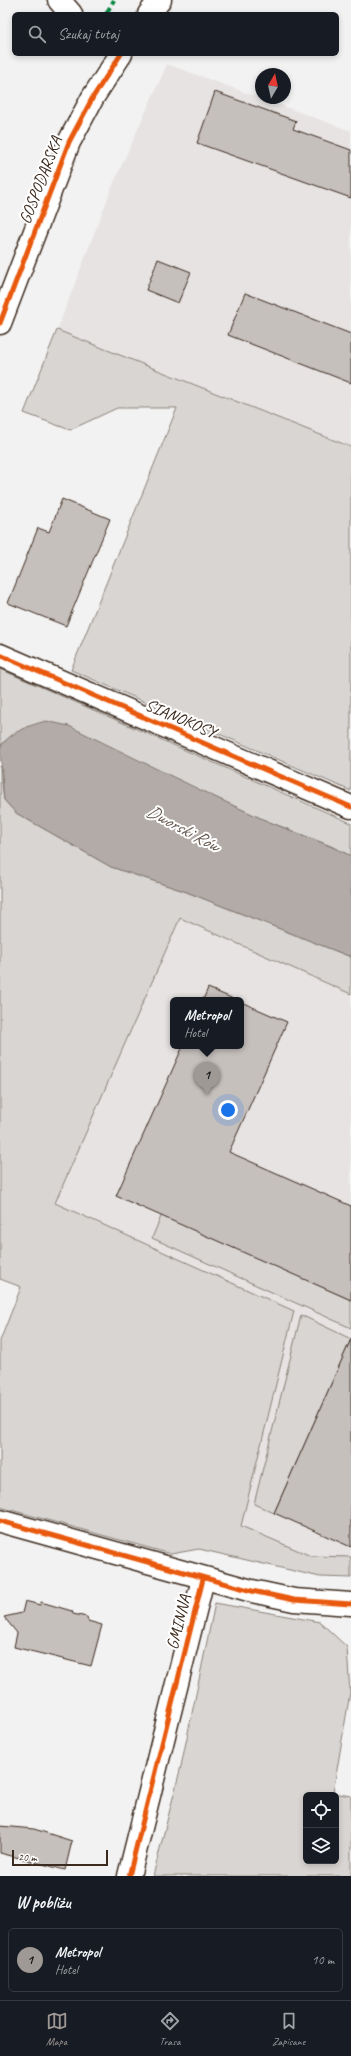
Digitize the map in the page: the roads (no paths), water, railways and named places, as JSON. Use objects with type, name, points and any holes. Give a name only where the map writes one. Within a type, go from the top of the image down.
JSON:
[{"type":"street","points":[[59,0],[69,12]]},
{"type":"street","points":[[151,12],[160,0]]},
{"type":"street","name":"GOSPODARSKA","points":[[0,323],[69,142],[93,97],[120,56]]},
{"type":"street","name":"SIANOKOSY","points":[[0,655],[351,807]]},
{"type":"street","name":"GMINNA","points":[[0,1521],[203,1579],[129,1876]]},
{"type":"street","points":[[203,1579],[294,1600],[351,1604]]},
{"type":"water","name":"Dworski Rów","points":[[46,721],[69,726],[242,810],[351,856],[351,957],[184,891],[111,867],[16,813],[4,800],[0,749],[3,743],[13,734],[26,727]]},
{"type":"place","name":"Metropol","points":[[207,1095]]}]
